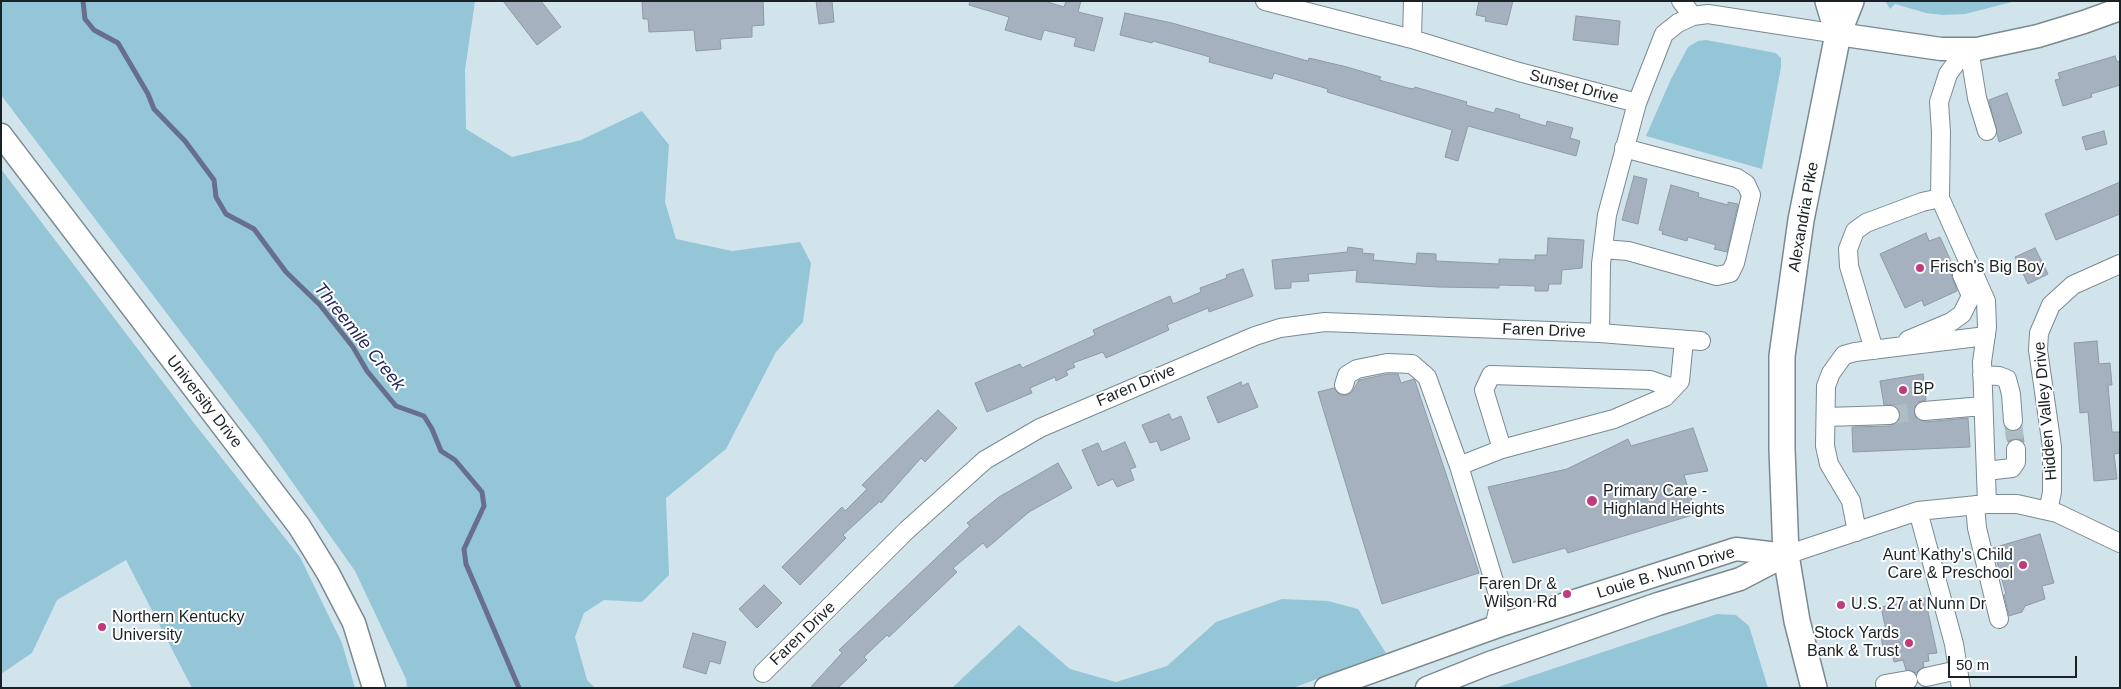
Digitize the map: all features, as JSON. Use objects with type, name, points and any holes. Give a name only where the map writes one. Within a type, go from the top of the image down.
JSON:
[{"type":"highway","points":[[1828,1],[1838,34]]},
{"type":"highway","name":"Alexandria Pike","points":[[1814,688],[1797,621],[1786,554],[1782,449],[1782,356],[1801,220],[1838,34],[1851,1]]},
{"type":"main road","points":[[1838,34],[1941,49],[1968,49],[2015,42],[2084,22],[2120,9]]},
{"type":"main road","name":"University Drive","points":[[1,135],[299,526],[328,573],[354,623],[374,688]]},
{"type":"main road","name":"Louie B. Nunn Drive","points":[[1326,688],[1523,618],[1736,549],[1786,554]]},
{"type":"main road","name":"Louie B. Nunn Drive","points":[[1427,688],[1488,664],[1658,604],[1740,579],[1786,554]]},
{"type":"street","name":"Sunset Drive","points":[[1265,1],[1412,39],[1519,72],[1637,103],[1664,34],[1678,23],[1692,16],[1708,14],[1725,16],[1838,34]]},
{"type":"street","points":[[1412,39],[1413,1]]},
{"type":"street","points":[[1681,1],[1692,16]]},
{"type":"street","points":[[1968,49],[1977,98],[1987,130]]},
{"type":"street","points":[[1883,349],[1951,322],[1962,314],[1969,304],[1971,296],[1939,224],[1941,132],[1939,102],[1948,74],[1968,49]]},
{"type":"street","name":"Faren Drive","points":[[1600,333],[1603,249],[1607,215],[1637,103]]},
{"type":"street","points":[[1603,249],[1628,251],[1717,276],[1730,273],[1735,263],[1750,195],[1746,184],[1737,178],[1624,148]]},
{"type":"street","points":[[1941,201],[1986,300],[1986,336],[1982,375],[1986,471],[1977,528],[1999,619]]},
{"type":"street","points":[[1883,349],[1849,266],[1848,250],[1855,231],[1866,223],[1922,202],[1941,201]]},
{"type":"street","name":"Hidden Valley Drive","points":[[2048,511],[2052,492],[2052,447],[2038,350],[2039,333],[2051,305],[2072,285],[2120,264]]},
{"type":"street","name":"Faren Drive","points":[[763,673],[907,530],[985,460],[1040,428],[1235,343],[1280,328],[1325,322],[1600,333],[1693,340],[1680,381],[1673,388]]},
{"type":"street","points":[[1857,532],[1851,500],[1829,464],[1825,446],[1826,386],[1831,373],[1844,355],[1986,336]]},
{"type":"street","points":[[1344,385],[1347,375],[1358,369],[1387,363],[1412,364],[1427,377],[1459,466],[1500,601],[1494,628]]},
{"type":"street","points":[[1982,375],[1999,376],[2007,379],[2011,394],[2013,421]]},
{"type":"street","points":[[1459,466],[1502,450],[1614,419],[1665,397],[1673,388],[1650,380],[1491,376],[1484,390],[1502,450]]},
{"type":"street","points":[[1924,411],[1983,406]]},
{"type":"street","points":[[1826,417],[1890,415]]},
{"type":"street","points":[[1986,471],[2012,468],[2016,462],[2016,449]]},
{"type":"street","points":[[1786,554],[1918,511],[1981,505],[2017,504],[2048,511],[2120,543]]},
{"type":"street","points":[[1918,511],[1954,644],[1961,688]]},
{"type":"street","points":[[1649,576],[1658,604]]},
{"type":"street","points":[[1500,601],[1523,618]]},
{"type":"street","points":[[1926,677],[1958,670]]},
{"type":"street","points":[[1885,684],[1908,680]]},
{"type":"shaded area","points":[[1,1],[475,1],[465,70],[466,129],[512,157],[581,140],[642,111],[669,145],[665,202],[676,239],[732,251],[800,242],[811,263],[803,322],[776,352],[726,449],[666,498],[669,575],[642,602],[604,600],[584,613],[575,637],[587,680],[595,688],[407,688],[406,679],[355,571],[259,435],[1,95]]},
{"type":"shaded area","points":[[1885,1],[2016,1],[1965,14],[1943,15],[1926,13],[1895,4],[1890,9]]},
{"type":"shaded area","points":[[1706,40],[1776,53],[1781,58],[1781,67],[1762,169],[1646,136],[1671,79],[1688,47],[1698,41]]},
{"type":"shaded area","points":[[1,169],[194,423],[300,557],[342,643],[355,688],[192,688],[126,560],[57,600],[32,653],[1,674]]},
{"type":"shaded area","points":[[1282,599],[1328,601],[1358,609],[1386,653],[1293,688],[952,688],[1019,625],[1070,669],[1116,682],[1167,666],[1216,622]]},
{"type":"shaded area","points":[[1717,614],[1736,615],[1749,626],[1768,688],[1495,688]]},
{"type":"building","points":[[503,1],[541,1],[561,27],[537,45]]},
{"type":"building","points":[[642,1],[763,1],[764,25],[752,26],[752,37],[720,39],[721,49],[696,51],[694,30],[649,32],[648,19],[643,19]]},
{"type":"building","points":[[816,1],[832,1],[834,22],[819,24]]},
{"type":"building","points":[[970,1],[1044,1],[1064,7],[1066,1],[1081,1],[1078,12],[1103,18],[1094,51],[1074,46],[1076,38],[1044,30],[1041,40],[1005,30],[1009,17],[969,5]]},
{"type":"building","points":[[1479,1],[1513,1],[1507,25],[1485,21],[1486,17],[1476,15]]},
{"type":"building","points":[[1125,13],[1172,23],[1308,61],[1309,58],[1347,67],[1381,77],[1379,80],[1408,88],[1414,89],[1415,87],[1467,102],[1466,105],[1494,113],[1496,108],[1520,115],[1519,118],[1546,126],[1547,121],[1573,128],[1570,138],[1580,141],[1576,156],[1468,126],[1458,161],[1445,157],[1452,130],[1327,92],[1328,89],[1274,73],[1272,79],[1209,62],[1210,57],[1153,41],[1152,43],[1120,35]]},
{"type":"building","points":[[1576,16],[1620,21],[1618,45],[1573,40]]},
{"type":"building","points":[[2115,56],[2117,62],[2120,61],[2120,85],[2091,94],[2092,97],[2063,106],[2055,80],[2060,79],[2058,73]]},
{"type":"building","points":[[2007,93],[2022,133],[1999,142],[1989,100]]},
{"type":"building","points":[[2104,131],[2107,144],[2086,150],[2082,137]]},
{"type":"building","points":[[1634,176],[1647,179],[1638,224],[1622,220]]},
{"type":"building","points":[[2120,182],[2120,214],[2056,240],[2045,214]]},
{"type":"building","points":[[1671,185],[1699,193],[1698,197],[1728,205],[1728,202],[1738,204],[1727,252],[1714,249],[1716,245],[1688,237],[1687,241],[1662,234],[1663,231],[1659,230]]},
{"type":"building","name":"Frisch's Big Boy","points":[[1926,233],[1929,241],[1940,237],[1954,268],[1951,274],[1957,291],[1924,306],[1922,300],[1905,308],[1880,254]]},
{"type":"building","points":[[1548,238],[1584,240],[1582,268],[1562,270],[1561,284],[1549,284],[1548,291],[1535,291],[1535,286],[1499,285],[1499,288],[1438,287],[1356,282],[1357,270],[1308,274],[1309,281],[1291,282],[1291,288],[1275,289],[1272,260],[1347,252],[1348,247],[1363,249],[1362,253],[1374,254],[1373,260],[1416,264],[1417,253],[1436,254],[1436,261],[1499,264],[1499,259],[1535,260],[1535,255],[1547,255]]},
{"type":"building","points":[[2035,248],[2048,274],[2028,284],[2015,257]]},
{"type":"building","points":[[1243,269],[1253,296],[1209,312],[1208,308],[1167,325],[1169,330],[1106,358],[1103,352],[1073,363],[1075,367],[1066,371],[1068,375],[1056,381],[1055,377],[1030,388],[1032,393],[987,412],[975,383],[1020,364],[1022,368],[1095,335],[1093,330],[1170,296],[1173,304],[1201,292],[1200,288],[1227,278],[1226,275]]},
{"type":"building","points":[[2097,341],[2099,364],[2110,363],[2112,385],[2108,385],[2112,432],[2120,432],[2120,453],[2114,454],[2117,479],[2094,481],[2088,412],[2080,413],[2074,343]]},
{"type":"building","points":[[1388,374],[1398,374],[1401,383],[1414,379],[1415,381],[1479,573],[1382,604],[1318,392],[1334,388],[1340,395],[1347,395],[1352,392],[1359,380]]},
{"type":"building","name":"BP","points":[[1923,374],[1926,400],[1918,402],[1915,406],[1915,417],[1925,422],[1968,418],[1970,447],[1853,452],[1852,427],[1890,426],[1900,420],[1899,409],[1895,405],[1884,405],[1880,381]]},
{"type":"building","points":[[1241,382],[1242,386],[1248,383],[1258,407],[1218,423],[1207,397]]},
{"type":"building","points":[[938,410],[957,428],[925,462],[921,458],[881,503],[880,501],[843,535],[846,538],[800,585],[782,567],[842,507],[845,511],[867,489],[862,485]]},
{"type":"building","points":[[1169,414],[1172,420],[1181,416],[1190,439],[1161,451],[1157,441],[1150,443],[1142,425]]},
{"type":"building","points":[[2021,427],[2024,442],[2016,438],[2008,442],[2006,428],[2013,432]]},
{"type":"building","name":"Primary Care - Highland Heights","points":[[1693,428],[1708,471],[1684,475],[1696,514],[1568,553],[1565,548],[1513,563],[1488,487],[1567,469],[1628,439],[1631,446]]},
{"type":"building","points":[[1125,442],[1136,467],[1130,469],[1134,480],[1117,487],[1113,479],[1098,486],[1082,450],[1098,443],[1102,452]]},
{"type":"building","points":[[1058,463],[1072,488],[1029,512],[987,548],[983,543],[953,568],[957,572],[889,637],[887,635],[864,657],[867,660],[838,688],[810,688],[842,653],[839,650],[970,526],[967,523],[999,497]]},
{"type":"building","name":"Aunt Kathy's Child Care & Preschool","points":[[2040,534],[2054,583],[2042,586],[2045,599],[2025,606],[2022,612],[2009,616],[2004,595],[2006,594],[1993,548]]},
{"type":"building","points":[[764,585],[782,603],[757,628],[739,609]]},
{"type":"building","name":"Stock Yards Bank & Trust","points":[[1925,598],[1937,653],[1928,654],[1929,661],[1923,662],[1924,667],[1916,673],[1906,670],[1903,660],[1894,662],[1890,646],[1883,648],[1880,631],[1886,630],[1881,607]]},
{"type":"building","points":[[693,633],[726,642],[720,664],[710,661],[706,674],[683,667]]},
{"type":"waterway","name":"Threemile Creek","points":[[83,1],[85,19],[94,30],[118,43],[148,94],[154,109],[185,141],[214,180],[216,197],[226,214],[254,229],[286,272],[320,305],[353,347],[367,371],[396,406],[424,416],[432,429],[441,451],[455,460],[482,492],[484,506],[464,549],[466,564],[519,688]]},
{"type":"tunnel","points":[[1890,415],[1924,411]]},
{"type":"tunnel","points":[[2013,421],[2016,449]]},
{"type":"place","name":"Frisch's Big Boy","points":[[1920,268]]},
{"type":"place","name":"BP","points":[[1903,390]]},
{"type":"place","name":"Primary Care - Highland Heights","points":[[1592,501]]},
{"type":"place","name":"Aunt Kathy's Child Care & Preschool","points":[[2023,565]]},
{"type":"place","name":"Faren Dr & Wilson Rd","points":[[1567,594]]},
{"type":"place","name":"U.S. 27 at Nunn Dr","points":[[1841,605]]},
{"type":"place","name":"Northern Kentucky University","points":[[102,627]]},
{"type":"place","name":"Stock Yards Bank & Trust","points":[[1909,643]]}]
